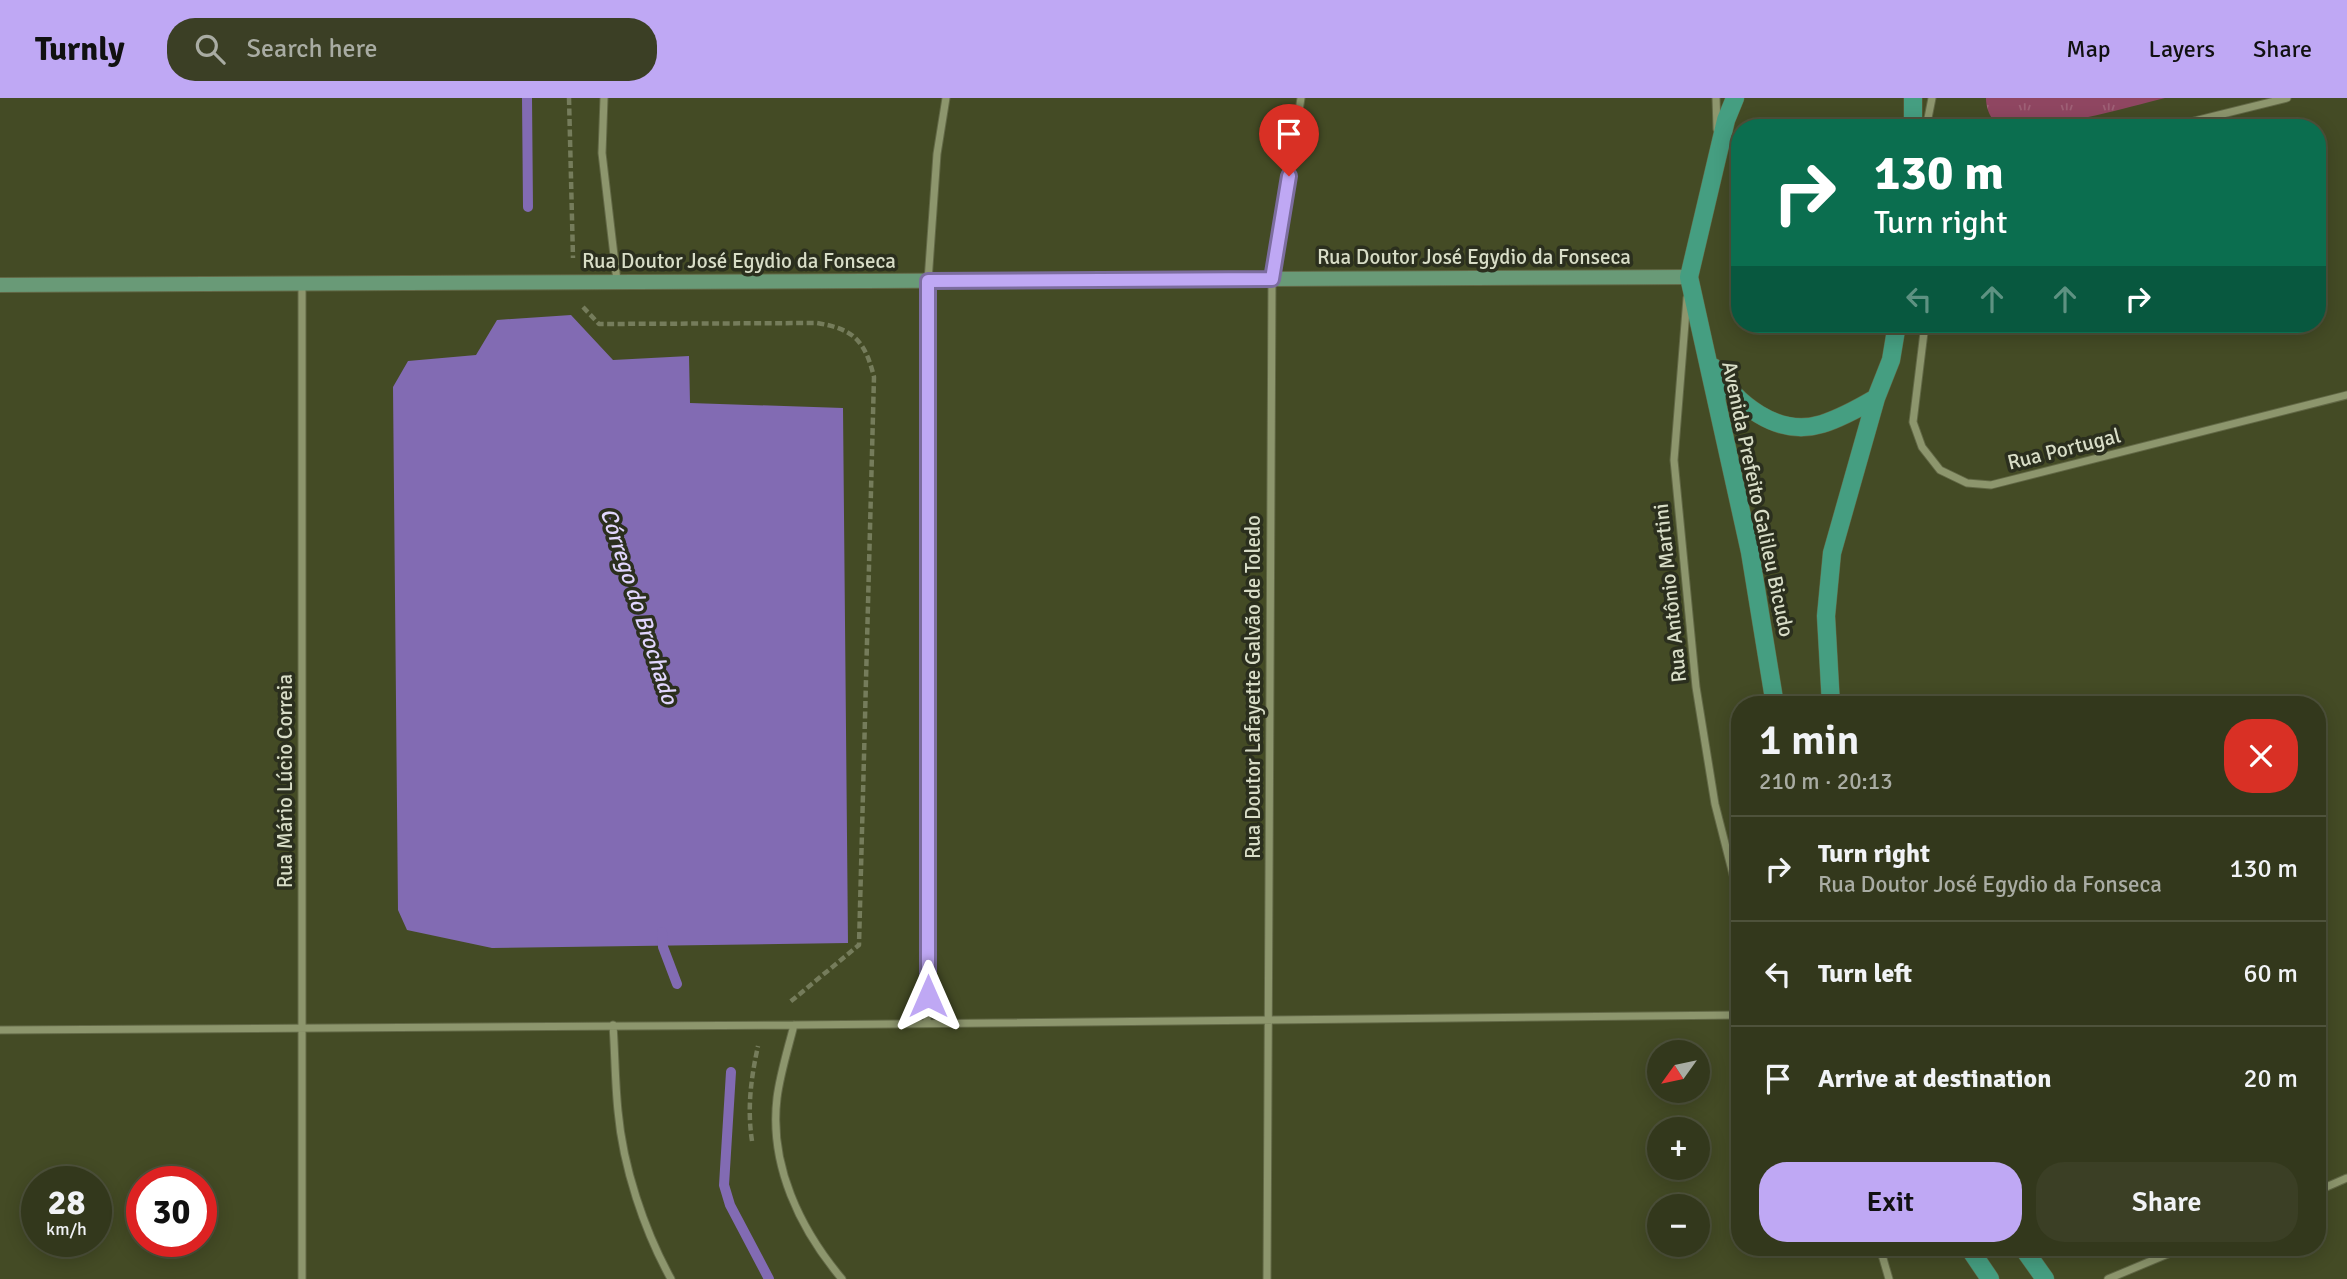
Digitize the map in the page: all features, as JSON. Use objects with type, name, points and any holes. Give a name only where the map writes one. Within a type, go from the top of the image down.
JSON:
[{"type":"main road","name":"Avenida Prefeito Galileu Bicudo","points":[[1736,98],[1726,120],[1689,277],[1749,552],[1773,696]]},
{"type":"main road","points":[[1913,98],[1913,119]]},
{"type":"main road","name":"Avenida Prefeito Galileu Bicudo","points":[[1830,696],[1826,616],[1832,553],[1876,398],[1891,360],[1896,333]]},
{"type":"main road","points":[[1706,356],[1724,385],[1741,402],[1763,418],[1794,427],[1820,425],[1876,398]]},
{"type":"main road","points":[[1974,1256],[1990,1279]]},
{"type":"main road","points":[[2029,1256],[2045,1279]]},
{"type":"street","points":[[604,98],[602,153],[618,282]]},
{"type":"street","points":[[928,1023],[928,281],[937,155],[946,98]]},
{"type":"street","name":"Rua Doutor Lafayette Galvão de Toledo","points":[[1267,1279],[1272,279],[1301,98]]},
{"type":"street","points":[[1716,98],[1718,155]]},
{"type":"street","points":[[1928,119],[1932,98]]},
{"type":"street","points":[[2202,119],[2287,98]]},
{"type":"street","name":"Rua Doutor José Egydio da Fonseca","points":[[0,285],[1689,277]]},
{"type":"street","name":"Rua Antônio Martini","points":[[1689,277],[1674,460],[1696,687],[1715,804],[1731,867]]},
{"type":"street","name":"Rua Mário Lúcio Correia","points":[[302,283],[302,1279]]},
{"type":"street","name":"Rua Portugal","points":[[1924,333],[1913,422],[1922,447],[1940,470],[1967,483],[1991,485],[2347,395]]},
{"type":"street","points":[[0,1030],[1731,1015]]},
{"type":"street","points":[[613,1025],[618,1113],[633,1188],[656,1251],[671,1279]]},
{"type":"street","points":[[794,1025],[777,1095],[775,1122],[780,1161],[792,1200],[814,1241],[842,1279]]},
{"type":"street","points":[[2326,1187],[2347,1178]]},
{"type":"street","points":[[1882,1256],[1889,1279]]},
{"type":"street","points":[[2108,1279],[2163,1256]]},
{"type":"path","points":[[569,98],[574,282],[584,309],[599,324],[817,323],[835,326],[855,335],[868,355],[874,377],[859,945],[763,1024],[752,1073],[748,1117],[753,1149]]},
{"type":"green space","points":[[1986,98],[2165,98],[2078,119],[1992,119]]},
{"type":"water","points":[[571,315],[613,360],[689,356],[690,403],[843,408],[848,943],[492,948],[407,930],[398,910],[393,387],[408,361],[476,355],[497,320]]},
{"type":"waterway","name":"Córrego do Brochado","points":[[527,98],[528,207]]},
{"type":"waterway","name":"Córrego do Brochado","points":[[662,932],[663,947],[677,984]]},
{"type":"waterway","name":"Córrego do Brochado","points":[[731,1072],[724,1185],[730,1205],[769,1279]]},
{"type":"route","points":[[928,996],[928,281],[1272,279],[1289,176]]}]
